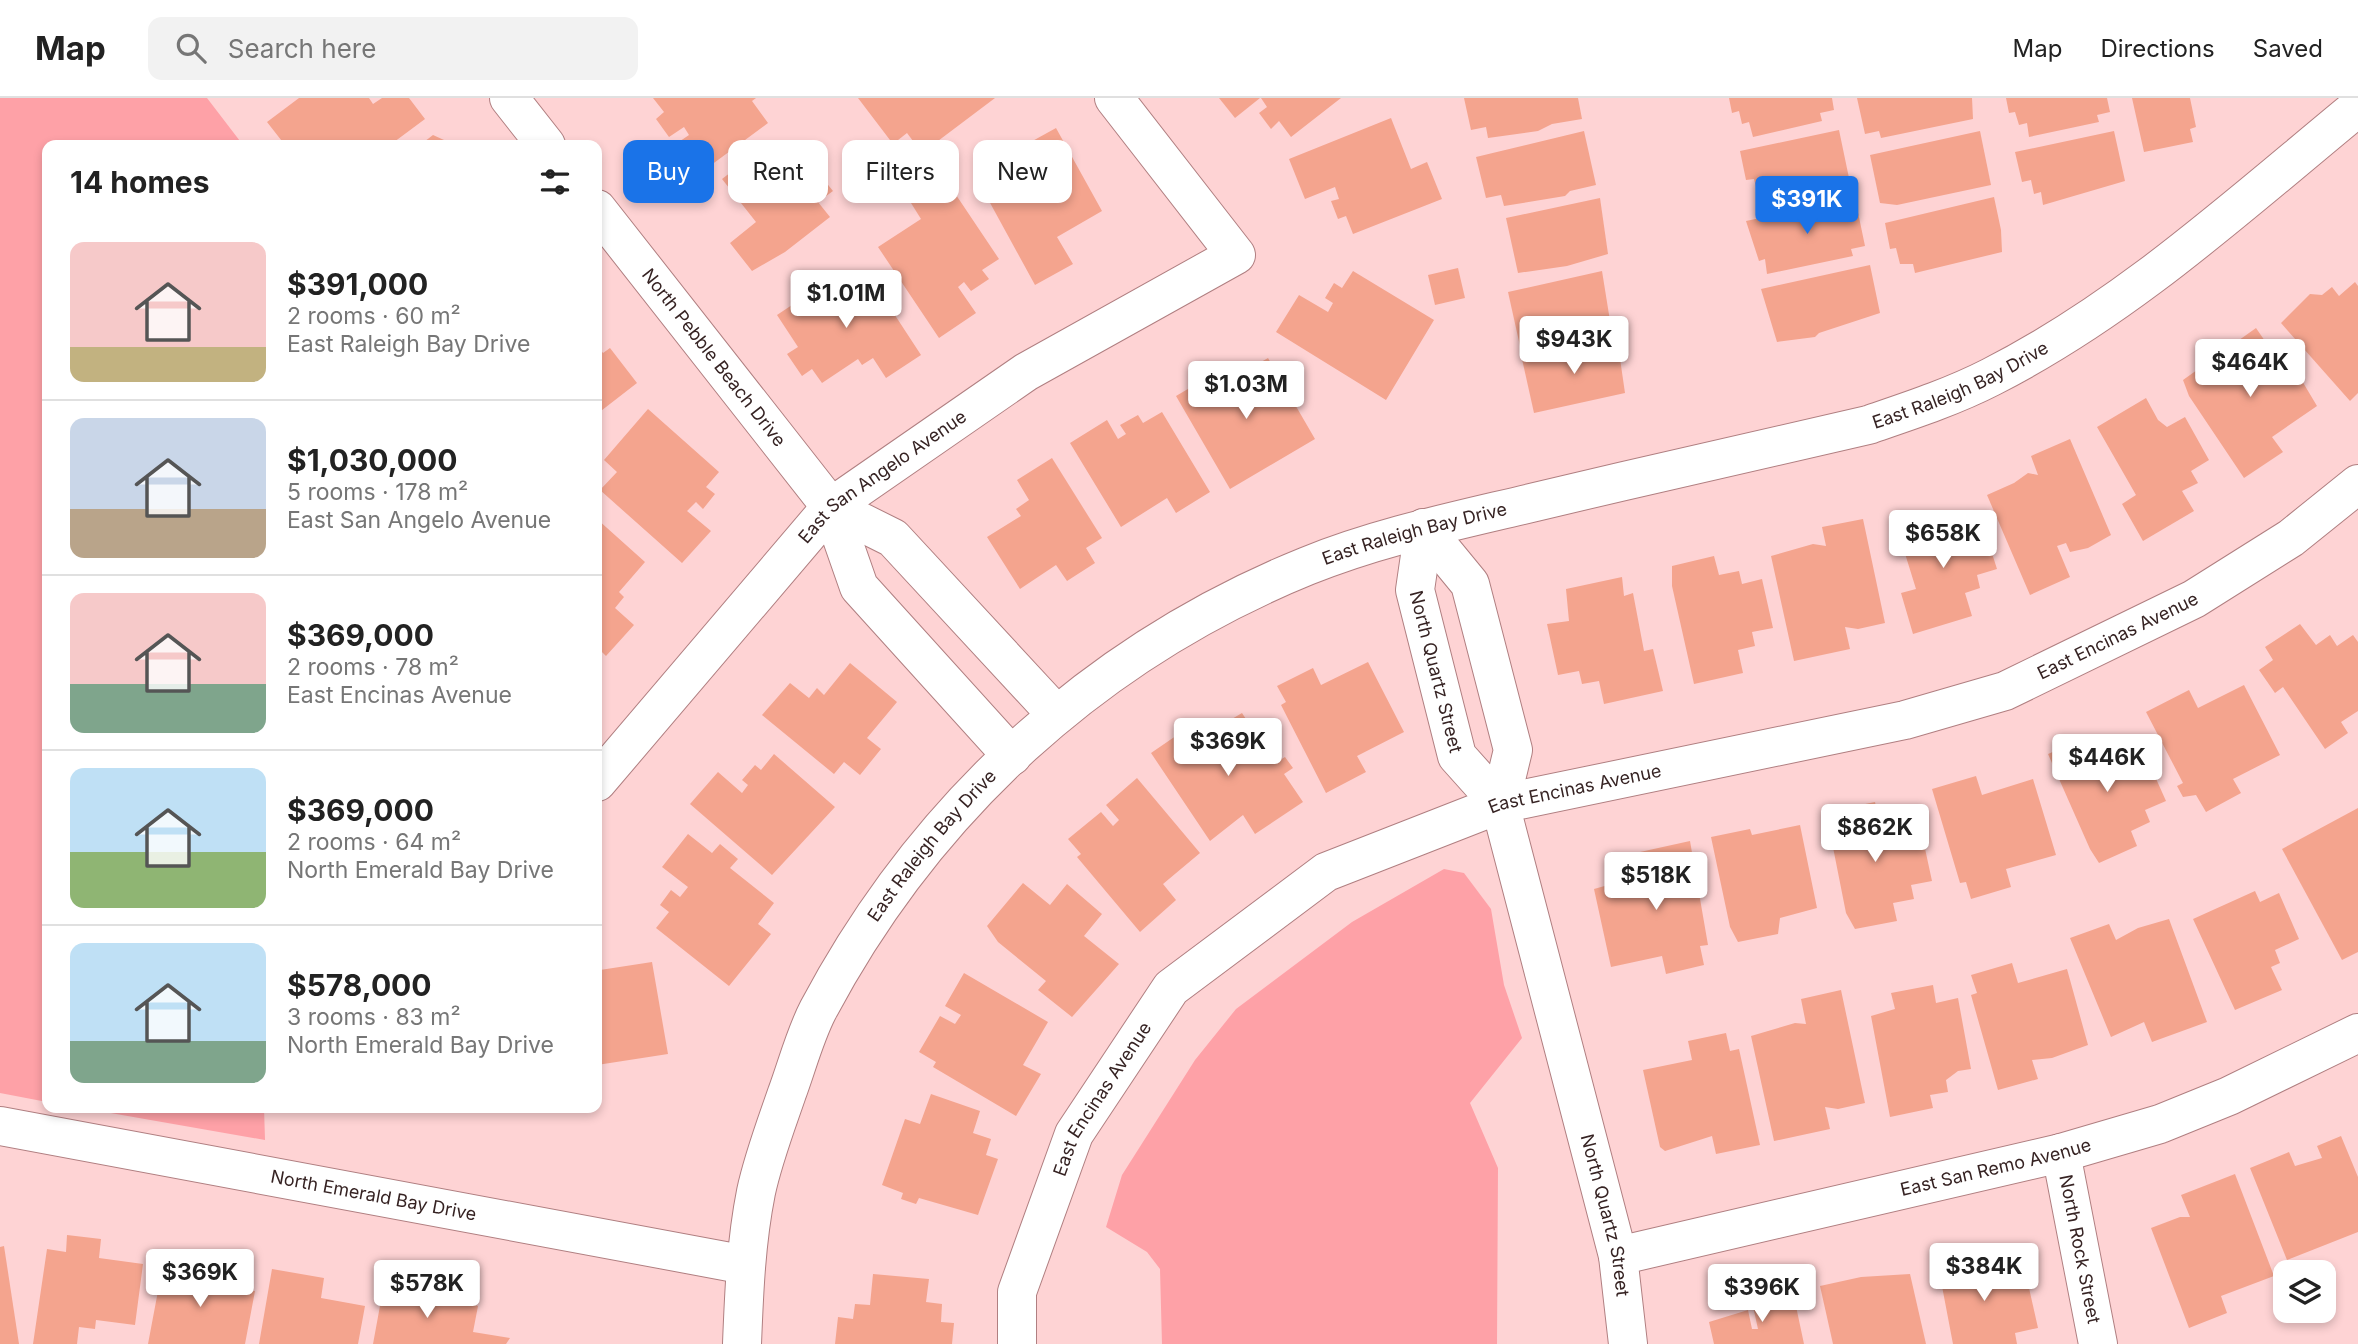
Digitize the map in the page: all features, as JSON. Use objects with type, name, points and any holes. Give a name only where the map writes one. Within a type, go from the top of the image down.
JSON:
[{"type":"street","points":[[509,98],[543,140]]},
{"type":"street","name":"East San Angelo Avenue","points":[[602,776],[831,507],[1026,372],[1236,255],[1114,98]]},
{"type":"street","name":"East Raleigh Bay Drive","points":[[742,1344],[746,1265],[757,1190],[778,1119],[816,1013],[881,904],[953,812],[1055,713],[1143,651],[1213,608],[1309,565],[1423,528],[1868,425],[1933,403],[1989,378],[2058,339],[2143,281],[2358,107]]},
{"type":"street","name":"North Pebble Beach Drive","points":[[602,215],[831,507],[859,587],[1012,756]]},
{"type":"street","name":"East Encinas Avenue","points":[[1017,1344],[1017,1292],[1074,1134],[1171,988],[1326,872],[1500,804],[1905,720],[2006,691],[2194,598],[2291,538],[2358,484]]},
{"type":"street","name":"North Pebble Beach Drive","points":[[831,507],[893,538],[1055,713]]},
{"type":"street","name":"North Quartz Street","points":[[1423,528],[1470,584],[1513,750],[1500,804]]},
{"type":"street","name":"North Quartz Street","points":[[1423,528],[1415,590],[1457,757],[1500,804],[1618,1256],[1628,1344]]},
{"type":"street","name":"East San Remo Avenue","points":[[1618,1256],[2061,1153],[2160,1124],[2229,1096],[2358,1033]]},
{"type":"street","name":"North Emerald Bay Drive","points":[[0,1126],[746,1265]]},
{"type":"street","name":"North Rock Street","points":[[2061,1153],[2098,1344]]},
{"type":"shaded area","points":[[0,98],[207,98],[239,140],[42,140],[42,1101],[0,1093]]},
{"type":"shaded area","points":[[1444,869],[1464,873],[1491,909],[1504,985],[1522,1038],[1470,1103],[1498,1168],[1497,1344],[1162,1344],[1160,1269],[1147,1252],[1106,1227],[1122,1175],[1195,1060],[1236,1009],[1352,922]]},
{"type":"shaded area","points":[[111,1113],[264,1113],[265,1140]]},
{"type":"building","points":[[299,98],[369,98],[373,104],[382,98],[409,98],[425,119],[397,140],[281,140],[267,122]]},
{"type":"building","points":[[653,98],[756,98],[752,101],[768,123],[745,140],[728,140],[728,153],[714,163],[714,140],[682,140],[689,135],[684,127],[669,137],[656,119],[664,112]]},
{"type":"building","points":[[858,98],[995,98],[939,140],[912,140],[907,133],[898,140],[890,140]]},
{"type":"building","points":[[1219,98],[1260,98],[1235,118]]},
{"type":"building","points":[[1261,98],[1341,98],[1291,137],[1279,121],[1271,129],[1259,113],[1267,107]]},
{"type":"building","points":[[1464,98],[1578,98],[1582,119],[1552,124],[1538,131],[1488,138],[1486,127],[1471,130]]},
{"type":"building","points":[[1729,98],[1832,98],[1834,110],[1820,113],[1822,121],[1753,137],[1749,122],[1742,124],[1739,111],[1732,113]]},
{"type":"building","points":[[1857,98],[1972,98],[1973,119],[1881,138],[1879,131],[1865,134]]},
{"type":"building","points":[[2006,98],[2107,98],[2110,112],[2097,115],[2099,122],[2029,137],[2027,123],[2019,125],[2015,112],[2009,113]]},
{"type":"building","points":[[2132,98],[2190,98],[2196,127],[2190,129],[2193,142],[2144,152]]},
{"type":"building","points":[[1391,118],[1411,169],[1427,162],[1442,199],[1353,234],[1346,216],[1338,219],[1331,201],[1339,199],[1335,187],[1305,199],[1289,159]]},
{"type":"building","points":[[1056,128],[1063,140],[1034,140]]},
{"type":"building","points":[[1839,130],[1849,178],[1835,181],[1837,189],[1767,204],[1764,190],[1757,191],[1754,179],[1746,180],[1740,151]]},
{"type":"building","points":[[1584,131],[1596,185],[1570,191],[1565,196],[1504,206],[1501,195],[1486,198],[1476,157]]},
{"type":"building","points":[[1980,131],[1991,185],[1897,205],[1880,203],[1870,155]]},
{"type":"building","points":[[2114,131],[2125,181],[2043,205],[2041,192],[2034,194],[2031,180],[2022,182],[2015,152]]},
{"type":"building","points":[[433,135],[444,140],[426,140]]},
{"type":"building","points":[[1072,157],[1102,211],[1057,237],[1073,264],[1035,285],[990,203],[1072,203]]},
{"type":"building","points":[[728,174],[728,187],[722,179]]},
{"type":"building","points":[[1994,197],[2001,230],[2002,252],[1915,273],[1913,264],[1900,264],[1896,248],[1890,249],[1885,223]]},
{"type":"building","points":[[1600,198],[1608,254],[1567,266],[1518,273],[1506,218]]},
{"type":"building","points":[[1855,198],[1865,246],[1851,249],[1853,256],[1767,274],[1765,259],[1759,261],[1746,221]]},
{"type":"building","points":[[959,199],[999,259],[982,270],[989,279],[971,291],[964,282],[958,287],[976,313],[939,338],[878,247],[921,219],[911,203],[959,203]]},
{"type":"building","points":[[741,203],[819,203],[830,217],[785,252],[752,271],[730,243],[756,222]]},
{"type":"building","points":[[1870,265],[1880,313],[1819,333],[1815,337],[1777,342],[1761,289]]},
{"type":"building","points":[[1458,268],[1465,298],[1435,305],[1428,275]]},
{"type":"building","points":[[843,271],[854,288],[870,277],[921,355],[886,378],[873,358],[862,365],[858,359],[822,383],[812,369],[802,376],[787,354],[798,347],[777,315]]},
{"type":"building","points":[[1353,271],[1434,320],[1386,400],[1276,332],[1299,295],[1328,312],[1333,303],[1325,298],[1334,283],[1342,288]]},
{"type":"building","points":[[1602,271],[1611,327],[1520,346],[1508,292]]},
{"type":"building","points":[[2355,282],[2358,286],[2358,393],[2350,401],[2281,323],[2310,294],[2322,295],[2332,287],[2339,296]]},
{"type":"building","points":[[2256,328],[2267,344],[2271,341],[2276,348],[2280,344],[2317,406],[2272,437],[2283,452],[2244,478],[2189,396],[2183,380]]},
{"type":"building","points":[[1617,338],[1625,393],[1534,413],[1522,359]]},
{"type":"building","points":[[610,348],[637,383],[602,410],[602,352]]},
{"type":"building","points":[[1268,358],[1315,439],[1230,489],[1176,396],[1215,373],[1221,385]]},
{"type":"building","points":[[2146,398],[2158,420],[2167,427],[2185,417],[2209,460],[2191,471],[2198,483],[2182,491],[2194,511],[2143,541],[2122,504],[2136,495],[2097,427]]},
{"type":"building","points":[[648,409],[719,472],[706,487],[715,494],[703,509],[696,502],[687,511],[711,531],[682,563],[602,492],[602,488],[617,472],[604,460]]},
{"type":"building","points":[[1162,412],[1210,492],[1176,513],[1167,498],[1121,527],[1070,443],[1107,420],[1118,439],[1126,434],[1120,425],[1138,415],[1143,423]]},
{"type":"building","points":[[2070,439],[2111,535],[2088,548],[2070,552],[2066,543],[2057,546],[2070,577],[2030,595],[1987,495],[2014,483],[2028,473],[2038,475],[2031,456]]},
{"type":"building","points":[[1052,458],[1102,538],[1086,548],[1095,563],[1067,581],[1056,565],[1020,589],[987,537],[1021,516],[1016,509],[1029,500],[1017,480]]},
{"type":"building","points":[[1938,514],[1941,523],[1959,518],[1962,528],[1982,522],[1997,569],[1977,575],[1980,588],[1965,593],[1972,616],[1913,634],[1901,593],[1916,589],[1898,531]]},
{"type":"building","points":[[1863,519],[1885,623],[1858,629],[1845,627],[1850,649],[1794,661],[1771,556],[1813,544],[1826,546],[1822,527]]},
{"type":"building","points":[[602,523],[645,562],[619,592],[624,597],[615,608],[634,625],[606,656],[602,652]]},
{"type":"building","points":[[1714,556],[1719,575],[1739,571],[1742,584],[1762,579],[1773,628],[1752,632],[1755,646],[1738,650],[1743,673],[1694,684],[1672,586],[1672,566]]},
{"type":"building","points":[[1622,577],[1624,596],[1633,593],[1644,651],[1653,649],[1663,691],[1604,704],[1599,681],[1582,684],[1579,671],[1558,675],[1547,624],[1569,621],[1566,589]]},
{"type":"building","points":[[2300,624],[2316,645],[2330,635],[2337,646],[2353,635],[2358,642],[2358,711],[2341,722],[2348,733],[2325,749],[2283,687],[2275,693],[2259,670],[2273,660],[2265,647]]},
{"type":"building","points":[[1368,662],[1404,732],[1357,756],[1366,772],[1326,793],[1281,705],[1286,702],[1277,686],[1313,668],[1321,685]]},
{"type":"building","points":[[850,663],[897,702],[867,738],[881,749],[860,775],[844,762],[834,774],[762,715],[790,683],[809,698],[817,688],[824,695]]},
{"type":"building","points":[[2244,685],[2280,755],[2233,779],[2241,793],[2206,812],[2196,795],[2183,797],[2177,786],[2183,783],[2146,712],[2189,690],[2198,708]]},
{"type":"building","points":[[1242,713],[1275,763],[1285,757],[1293,768],[1284,774],[1303,802],[1255,834],[1243,815],[1210,841],[1151,753],[1186,729],[1198,748],[1204,744],[1203,736]]},
{"type":"building","points":[[2094,734],[2104,757],[2121,750],[2126,762],[2145,754],[2166,801],[2145,810],[2150,822],[2131,831],[2137,846],[2099,863],[2090,849],[2048,754]]},
{"type":"building","points":[[774,754],[835,807],[772,875],[690,804],[718,772],[742,793],[748,785],[742,780],[755,765],[761,770]]},
{"type":"building","points":[[1976,776],[1982,795],[2033,779],[2056,855],[2006,869],[2011,887],[1971,899],[1966,882],[1960,883],[1932,789]]},
{"type":"building","points":[[1137,778],[1200,853],[1163,884],[1176,900],[1140,932],[1077,857],[1081,854],[1068,839],[1101,812],[1113,826],[1119,820],[1106,805]]},
{"type":"building","points":[[1875,802],[1880,825],[1898,821],[1900,834],[1921,830],[1932,881],[1911,885],[1914,899],[1893,903],[1897,921],[1855,929],[1846,913],[1826,812]]},
{"type":"building","points":[[2358,808],[2358,952],[2342,960],[2282,849]]},
{"type":"building","points":[[1800,825],[1817,908],[1780,918],[1778,934],[1738,942],[1730,927],[1711,837],[1750,829],[1752,835]]},
{"type":"building","points":[[688,834],[712,853],[720,844],[738,859],[730,868],[774,903],[758,924],[771,934],[729,986],[656,928],[669,912],[660,905],[671,890],[680,897],[688,887],[662,867]]},
{"type":"building","points":[[1690,841],[1708,945],[1700,946],[1704,965],[1666,974],[1662,956],[1611,967],[1594,889],[1636,877],[1646,879],[1640,852]]},
{"type":"building","points":[[1023,883],[1050,905],[1067,884],[1102,914],[1084,936],[1119,964],[1072,1017],[1038,990],[1046,981],[998,942],[987,926]]},
{"type":"building","points":[[2255,891],[2260,902],[2279,893],[2299,939],[2275,950],[2280,963],[2271,967],[2282,990],[2235,1010],[2193,919]]},
{"type":"building","points":[[2169,919],[2207,1022],[2152,1042],[2144,1022],[2111,1037],[2070,938],[2109,924],[2116,940],[2138,928]]},
{"type":"building","points":[[652,962],[668,1054],[602,1064],[602,970]]},
{"type":"building","points":[[2012,963],[2018,983],[2067,969],[2088,1045],[2052,1058],[2032,1060],[2038,1079],[1998,1090],[1971,995],[1977,993],[1971,975]]},
{"type":"building","points":[[964,973],[1048,1022],[1023,1065],[1041,1074],[1016,1116],[933,1067],[936,1062],[919,1052],[940,1016],[955,1024],[961,1015],[945,1006]]},
{"type":"building","points":[[1933,985],[1936,1003],[1958,998],[1971,1069],[1958,1071],[1946,1080],[1948,1092],[1930,1095],[1933,1108],[1890,1117],[1871,1016],[1895,1009],[1891,993]]},
{"type":"building","points":[[1841,990],[1865,1103],[1838,1109],[1825,1107],[1830,1129],[1774,1141],[1751,1036],[1795,1023],[1806,1024],[1801,999]]},
{"type":"building","points":[[1726,1033],[1730,1051],[1739,1049],[1760,1145],[1716,1154],[1712,1136],[1665,1151],[1660,1147],[1643,1070],[1692,1060],[1688,1041]]},
{"type":"building","points":[[931,1094],[980,1111],[973,1133],[991,1139],[986,1155],[998,1159],[978,1215],[919,1198],[916,1204],[901,1199],[903,1193],[882,1185],[905,1119],[920,1124]]},
{"type":"building","points":[[2341,1136],[2358,1177],[2358,1232],[2287,1260],[2250,1168],[2289,1152],[2295,1166],[2322,1158],[2317,1146]]},
{"type":"building","points":[[2235,1174],[2273,1273],[2273,1276],[2221,1296],[2227,1313],[2189,1328],[2151,1228],[2180,1217],[2190,1217],[2181,1195]]},
{"type":"building","points":[[67,1235],[101,1239],[99,1258],[143,1264],[135,1325],[96,1320],[95,1329],[79,1327],[77,1344],[33,1344],[47,1249],[66,1252]]},
{"type":"building","points":[[4,1246],[19,1344],[0,1344],[0,1247]]},
{"type":"building","points":[[1981,1251],[1986,1274],[2002,1271],[2004,1284],[2027,1279],[2038,1328],[2015,1333],[2017,1344],[1953,1344],[1937,1260]]},
{"type":"building","points":[[182,1259],[215,1266],[212,1284],[255,1291],[245,1344],[148,1344],[161,1275],[178,1278]]},
{"type":"building","points":[[272,1269],[324,1278],[321,1298],[365,1306],[358,1344],[259,1344]]},
{"type":"building","points":[[873,1274],[929,1279],[926,1302],[942,1304],[941,1322],[954,1323],[952,1344],[835,1344],[838,1317],[853,1319],[855,1304],[870,1305]]},
{"type":"building","points":[[1910,1274],[1926,1344],[1833,1344],[1820,1286],[1861,1277]]},
{"type":"building","points":[[384,1284],[478,1306],[473,1332],[510,1338],[506,1344],[373,1344]]},
{"type":"building","points":[[1793,1292],[1804,1344],[1714,1344],[1709,1322],[1748,1310],[1752,1329],[1758,1329],[1752,1302]]}]
